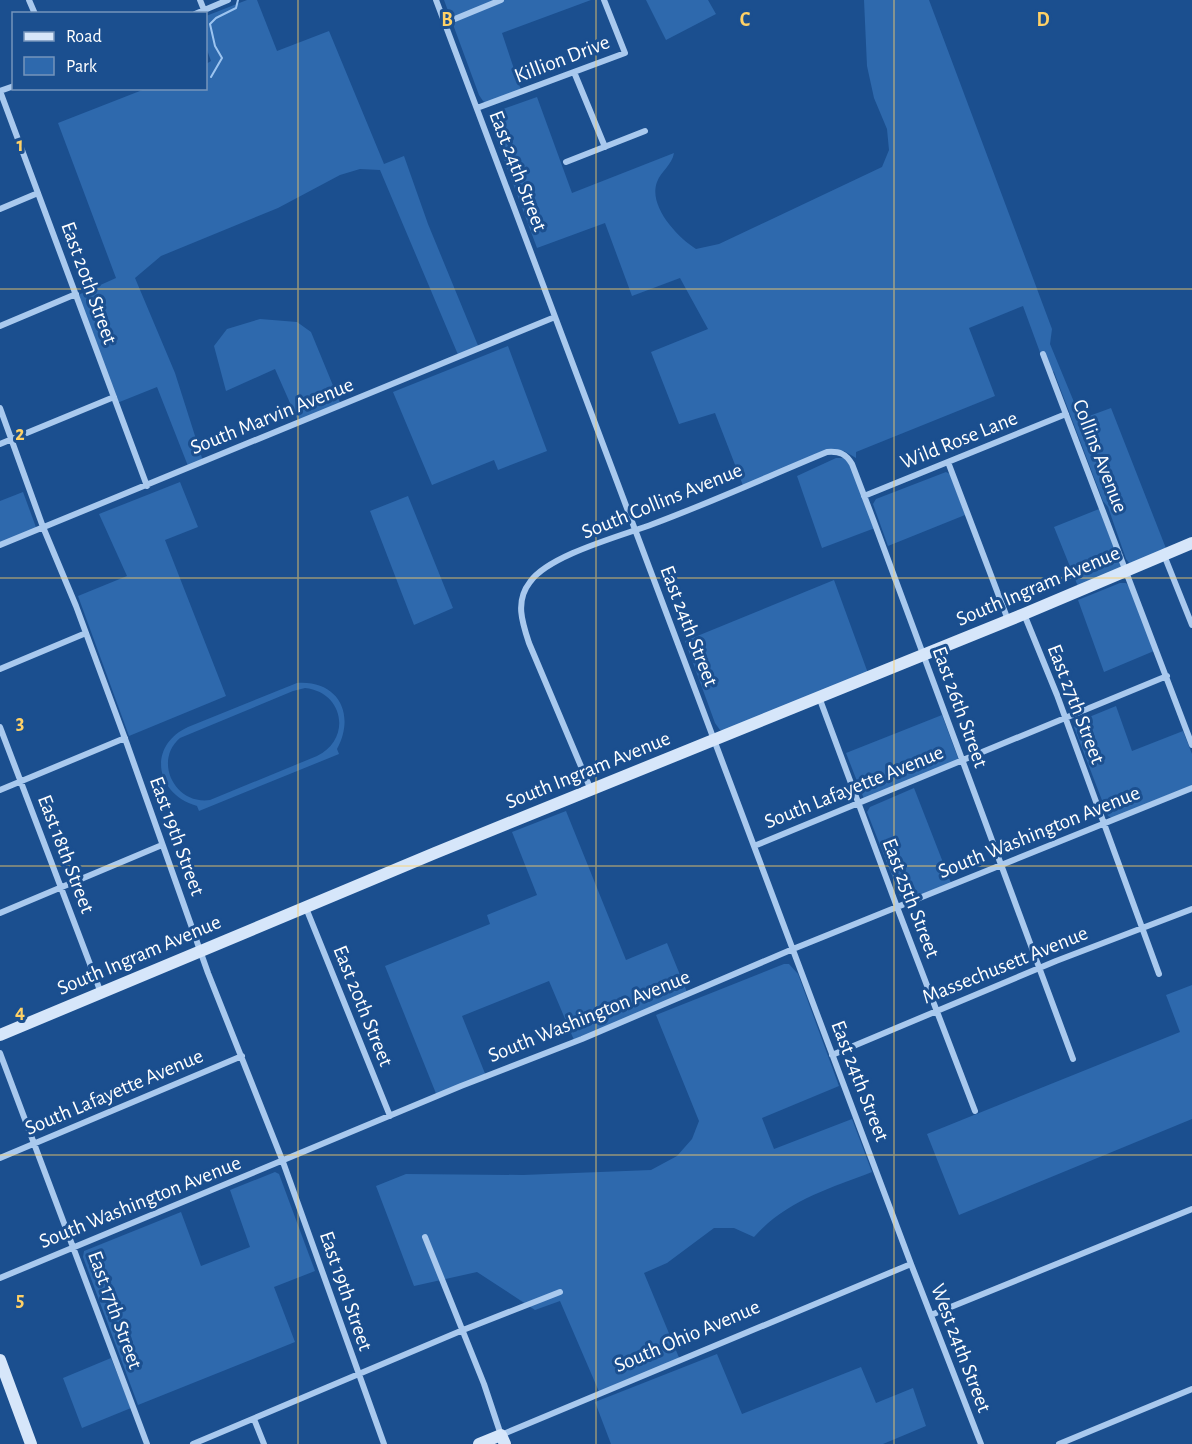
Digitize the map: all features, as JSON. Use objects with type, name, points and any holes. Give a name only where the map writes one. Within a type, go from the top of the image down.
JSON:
[{"type":"main road","name":"South Ingram Avenue","points":[[0,1035],[200,950],[1024,614],[1192,543]]},
{"type":"main road","points":[[0,1360],[31,1444]]},
{"type":"main road","name":"South Ohio Avenue","points":[[479,1444],[503,1439]]},
{"type":"street","points":[[200,0],[204,10]]},
{"type":"street","points":[[200,12],[228,0]]},
{"type":"street","name":"East 24th Street","points":[[436,0],[910,1264]]},
{"type":"street","points":[[445,23],[501,0]]},
{"type":"street","name":"Killion Drive","points":[[477,108],[625,53],[604,0]]},
{"type":"street","points":[[574,72],[605,147]]},
{"type":"street","name":"East 20th Street","points":[[0,91],[147,486]]},
{"type":"street","points":[[566,162],[645,131]]},
{"type":"street","points":[[0,209],[38,193]]},
{"type":"street","points":[[0,326],[75,294]]},
{"type":"street","name":"South Marvin Avenue","points":[[0,545],[555,317]]},
{"type":"street","name":"Collins Avenue","points":[[1043,354],[1192,745]]},
{"type":"street","points":[[0,444],[114,397]]},
{"type":"street","name":"East 19th Street","points":[[0,408],[43,527],[125,738],[200,950],[283,1162],[384,1444]]},
{"type":"street","name":"Wild Rose Lane","points":[[864,496],[1066,414]]},
{"type":"street","name":"East 26th Street","points":[[759,480],[827,452],[847,456],[963,760],[1073,1059]]},
{"type":"street","points":[[948,462],[1009,620]]},
{"type":"street","name":"South Collins Avenue","points":[[591,791],[522,621],[520,603],[529,583],[542,569],[576,553],[759,480]]},
{"type":"street","points":[[1164,555],[1192,625]]},
{"type":"street","name":"East 27th Street","points":[[1024,614],[1065,718],[1159,974]]},
{"type":"street","points":[[0,669],[86,633]]},
{"type":"street","name":"South Lafayette Avenue","points":[[754,846],[1167,676]]},
{"type":"street","name":"East 25th Street","points":[[819,697],[975,1111]]},
{"type":"street","name":"East 18th Street","points":[[0,727],[101,993]]},
{"type":"street","points":[[0,790],[125,738]]},
{"type":"street","name":"South Washington Avenue","points":[[0,1278],[593,1034],[793,949],[1192,788]]},
{"type":"street","points":[[0,913],[162,845]]},
{"type":"street","name":"East 20th Street","points":[[305,907],[390,1116]]},
{"type":"street","name":"Massechusett Avenue","points":[[832,1055],[1040,968],[1192,909]]},
{"type":"street","name":"East 17th Street","points":[[0,1053],[147,1444]]},
{"type":"street","name":"South Lafayette Avenue","points":[[0,1158],[242,1056]]},
{"type":"street","points":[[931,1315],[1192,1209]]},
{"type":"street","points":[[425,1238],[463,1330],[503,1439]]},
{"type":"street","name":"West 24th Street","points":[[910,1264],[981,1444]]},
{"type":"street","name":"South Ohio Avenue","points":[[503,1439],[910,1264]]},
{"type":"street","points":[[193,1444],[463,1330],[560,1292]]},
{"type":"street","points":[[1059,1444],[1192,1389]]},
{"type":"street","points":[[254,1419],[264,1444]]},
{"type":"green space","points":[[247,0],[257,0],[277,51],[329,31],[384,164],[404,156],[428,224],[479,348],[459,357],[380,170],[360,169],[340,175],[278,208],[161,256],[135,278],[175,373],[203,461],[188,466],[157,387],[117,403],[78,295],[116,278],[58,123],[142,90],[207,90],[207,63],[211,61],[207,50],[207,16]]},
{"type":"green space","points":[[444,0],[591,0],[502,33],[521,90],[488,104],[479,95]]},
{"type":"green space","points":[[646,0],[708,0],[716,14],[666,40]]},
{"type":"green space","points":[[864,0],[929,0],[1052,329],[1050,344],[1081,419],[1111,408],[1167,551],[1130,564],[1126,559],[1108,507],[1103,501],[1054,372],[1045,366],[1023,306],[969,328],[995,396],[856,452],[856,458],[844,451],[830,453],[744,488],[715,413],[679,424],[651,352],[708,329],[680,278],[632,296],[605,223],[537,248],[489,119],[492,113],[537,97],[572,193],[674,153],[657,182],[655,191],[657,201],[660,211],[673,229],[696,249],[719,244],[882,167],[889,150],[887,129],[874,98],[867,66]]},
{"type":"green space","points":[[260,319],[297,322],[311,332],[341,405],[298,421],[275,369],[226,391],[214,346],[227,329]]},
{"type":"green space","points":[[508,346],[547,451],[498,470],[494,460],[432,485],[393,392]]},
{"type":"green space","points":[[836,458],[844,458],[851,465],[875,528],[822,548],[797,476]]},
{"type":"green space","points":[[946,472],[950,474],[965,515],[888,546],[873,504],[876,499]]},
{"type":"green space","points":[[180,482],[198,527],[165,540],[226,696],[129,736],[78,596],[127,576],[99,514]]},
{"type":"green space","points":[[23,492],[37,530],[0,545],[0,501]]},
{"type":"green space","points":[[408,496],[453,608],[414,625],[370,511]]},
{"type":"green space","points":[[1099,509],[1121,566],[1118,573],[1079,589],[1054,527]]},
{"type":"green space","points":[[834,580],[869,676],[727,732],[720,730],[715,723],[685,641]]},
{"type":"green space","points":[[1120,583],[1126,583],[1129,587],[1154,651],[1104,672],[1078,600]]},
{"type":"green space","points":[[297,683],[323,687],[333,693],[344,712],[345,724],[337,749],[339,754],[199,811],[197,806],[183,800],[172,791],[161,769],[166,746],[175,735],[188,727]],"holes":[[[305,688],[318,691],[335,707],[339,717],[339,728],[328,748],[317,756],[210,800],[198,800],[187,796],[172,780],[168,769],[168,758],[172,747],[180,738],[293,691]]]},
{"type":"green space","points":[[1116,706],[1132,751],[1183,731],[1192,754],[1192,785],[1112,818],[1108,816],[1074,727],[1077,722]]},
{"type":"green space","points":[[942,715],[959,761],[864,799],[846,753]]},
{"type":"green space","points":[[914,788],[951,883],[906,900],[900,896],[867,812],[870,807]]},
{"type":"green space","points":[[566,811],[626,960],[667,943],[687,992],[574,1040],[549,981],[462,1016],[486,1076],[437,1096],[385,966],[490,924],[487,915],[537,895],[512,832]]},
{"type":"green space","points":[[789,964],[798,974],[839,1086],[762,1118],[774,1149],[852,1119],[872,1172],[808,1197],[780,1214],[754,1237],[734,1228],[714,1228],[667,1263],[644,1273],[680,1360],[600,1394],[560,1301],[535,1310],[477,1272],[414,1286],[376,1186],[406,1174],[523,1175],[651,1170],[677,1156],[692,1139],[699,1121],[656,1015]]},
{"type":"green space","points":[[1192,985],[1192,1119],[959,1215],[927,1134],[1180,1032],[1166,995]]},
{"type":"green space","points":[[275,1172],[279,1174],[315,1271],[274,1287],[295,1342],[138,1405],[83,1257],[84,1251],[181,1212],[201,1266],[250,1247],[230,1190]]},
{"type":"green space","points":[[717,1354],[742,1414],[861,1367],[876,1403],[913,1388],[926,1426],[883,1444],[611,1444],[595,1402]]},
{"type":"green space","points":[[111,1358],[131,1408],[82,1428],[63,1378]]},
{"type":"waterway","points":[[211,77],[222,58],[215,46],[210,24],[216,18],[236,8],[238,0]]}]
